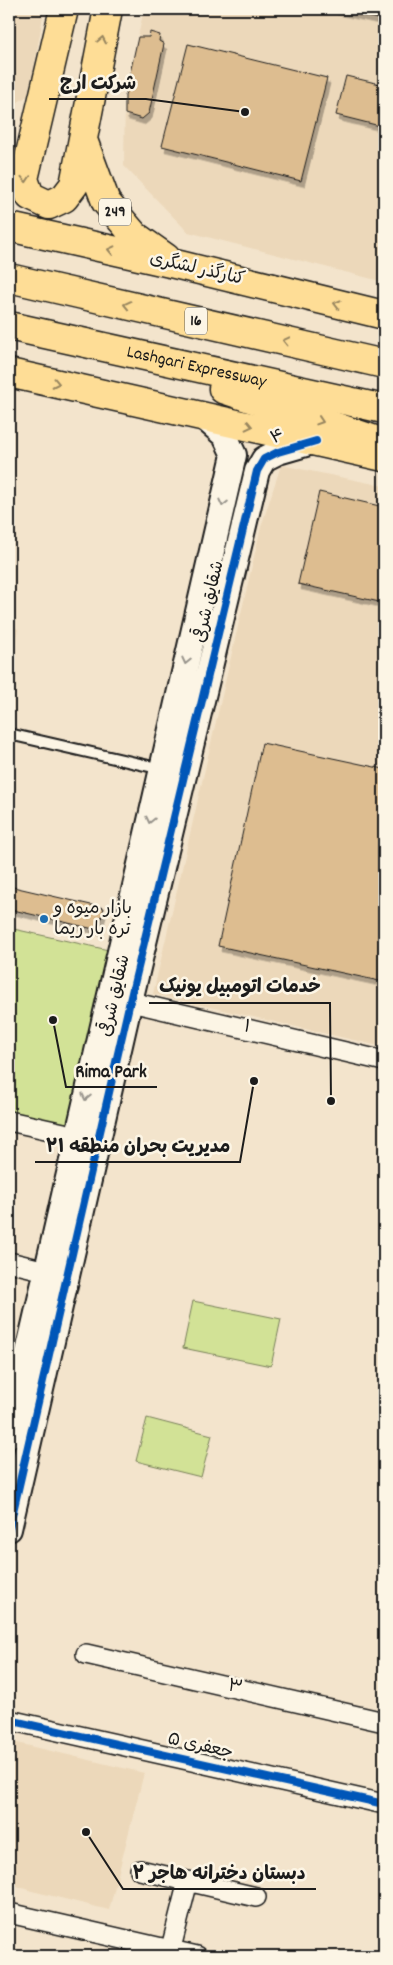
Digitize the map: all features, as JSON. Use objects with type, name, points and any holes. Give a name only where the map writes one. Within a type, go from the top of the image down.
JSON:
[{"type":"main road","points":[[64,9],[24,179],[30,196],[49,205],[64,198],[74,185],[108,9]]},
{"type":"main road","points":[[9,149],[35,132]]},
{"type":"main road","name":"249","points":[[83,140],[106,202],[135,236],[174,264]]},
{"type":"main road","name":"کنارگذر لشگری","points":[[9,227],[174,264],[384,315]]},
{"type":"main road","name":"16","points":[[9,278],[384,364]]},
{"type":"main road","name":"Lashgari Expressway","points":[[9,326],[384,409]]},
{"type":"main road","points":[[74,340],[384,443]]},
{"type":"main road","points":[[9,373],[384,456]]},
{"type":"street","name":"شقایق شرقی","points":[[120,999],[162,769],[234,455],[225,436],[201,414]]},
{"type":"street","name":"۴","points":[[257,471],[264,459],[278,452],[316,441]]},
{"type":"street","name":"شقایق شرقی","points":[[9,1435],[22,1393],[88,1139],[120,999],[257,471]]},
{"type":"street","name":"۱","points":[[120,999],[384,1061]]},
{"type":"street","points":[[9,1121],[88,1139]]},
{"type":"street","name":"شقایق شرقی","points":[[9,1529],[22,1393],[46,1271],[88,1139]]},
{"type":"street","points":[[9,1262],[46,1271]]},
{"type":"street","name":"۳","points":[[86,1654],[384,1722]]},
{"type":"street","name":"جعفری ۵","points":[[9,1720],[384,1804]]},
{"type":"street","points":[[140,1870],[256,1897]]},
{"type":"street","points":[[170,1953],[188,1881]]},
{"type":"street","points":[[9,1913],[170,1953],[197,1956]]},
{"type":"lane","points":[[9,737],[162,769]]},
{"type":"shaded area","points":[[9,9],[44,9],[30,94],[9,108]]},
{"type":"shaded area","points":[[144,9],[384,9],[384,282],[188,232],[124,166],[125,96]]},
{"type":"shaded area","points":[[281,465],[384,486],[384,1047],[153,994],[261,527]]},
{"type":"shaded area","points":[[9,626],[18,629],[9,670]]},
{"type":"shaded area","points":[[9,1741],[144,1773],[109,1910],[28,1890],[9,1883]]},
{"type":"green space","points":[[9,928],[113,951],[70,1129],[9,1115]]},
{"type":"green space","points":[[193,1301],[281,1319],[271,1366],[183,1348]]},
{"type":"green space","points":[[147,1418],[212,1435],[201,1477],[136,1461]]},
{"type":"building","points":[[334,9],[384,9],[384,20]]},
{"type":"building","points":[[150,32],[160,35],[159,41],[164,44],[149,113],[142,119],[125,114],[125,96],[138,37],[149,37]]},
{"type":"building","points":[[188,44],[327,78],[301,181],[162,146]]},
{"type":"building","points":[[346,76],[384,85],[384,127],[336,115]]},
{"type":"building","points":[[319,492],[384,507],[384,603],[298,584]]},
{"type":"building","points":[[262,743],[384,769],[384,982],[218,946]]},
{"type":"building","points":[[9,886],[104,908],[98,930],[9,909]]},
{"type":"cycle path","points":[[9,1529],[130,1001],[257,471],[264,459],[278,452],[316,441]]},
{"type":"cycle path","points":[[9,1720],[384,1804]]},
{"type":"place","name":"شرکت ارج","points":[[245,112]]},
{"type":"place","name":"بازار میوه و تره بار ریما","points":[[44,919]]},
{"type":"place","name":"Rima Park","points":[[53,1020]]},
{"type":"place","name":"مدیریت بحران منطقه ۲۱","points":[[254,1081]]},
{"type":"place","name":"خدمات اتومبیل یونیک","points":[[331,1101]]},
{"type":"place","name":"دبستان دخترانه هاجر ۲","points":[[86,1832]]}]
